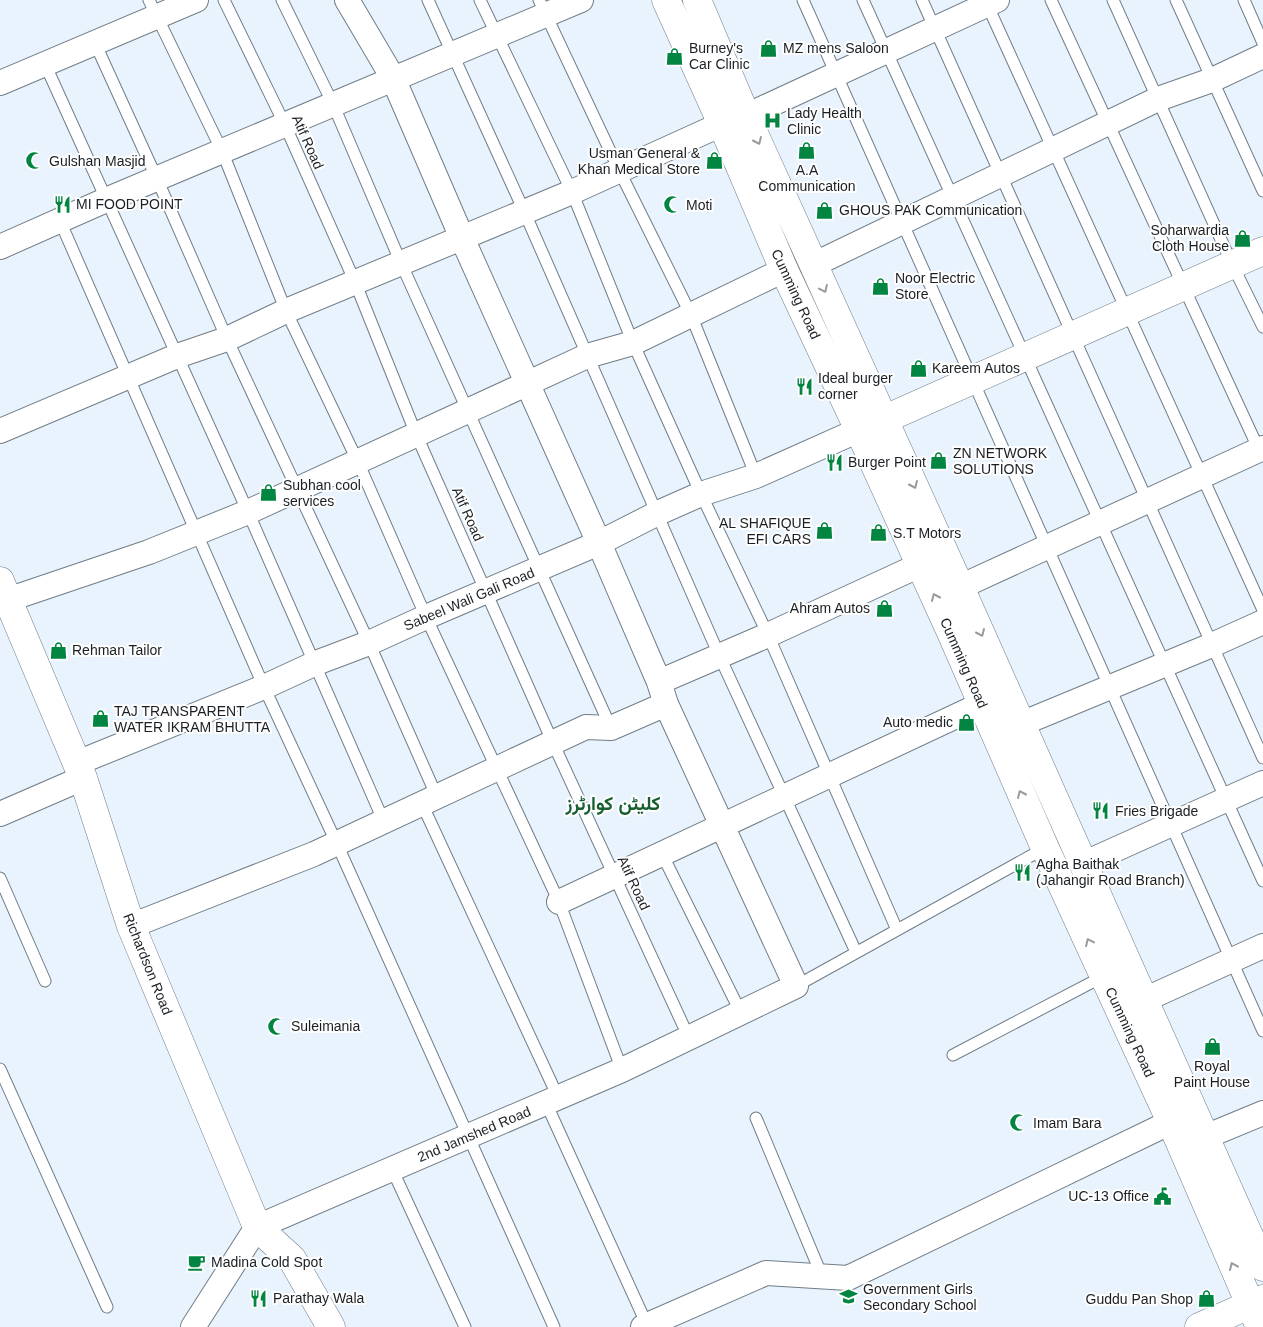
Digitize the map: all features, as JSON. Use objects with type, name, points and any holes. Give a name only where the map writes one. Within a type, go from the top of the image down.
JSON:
[{"type":"street","points":[[0,83],[94,43],[152,8],[196,0]]},
{"type":"street","points":[[347,0],[393,78],[722,826],[796,986]]},
{"type":"street","points":[[0,248],[222,150],[497,35],[543,7],[581,0]]},
{"type":"street","name":"Cumming Road","points":[[666,0],[813,265],[1022,724],[1263,1267]]},
{"type":"street","name":"Cumming Road","points":[[697,0],[734,120],[784,270],[859,430],[1045,848],[1257,1310]]},
{"type":"street","points":[[0,431],[177,356],[226,339],[286,311],[572,192],[935,29],[990,2]]},
{"type":"street","points":[[813,265],[1158,99],[1212,80],[1263,56]]},
{"type":"street","points":[[859,430],[1263,251]]},
{"type":"street","points":[[4,590],[149,552],[197,533],[297,490],[587,356],[633,342],[784,270]]},
{"type":"street","name":"Sabeel Wali Gali Road","points":[[0,814],[80,770],[316,663],[369,643],[599,543],[701,494],[756,476],[859,430]]},
{"type":"street","points":[[960,586],[1202,476],[1262,452]]},
{"type":"street","points":[[131,926],[337,844],[586,727],[611,728],[719,655],[768,635],[920,565]]},
{"type":"street","name":"Richardson Road","points":[[4,590],[80,770],[131,926],[257,1227],[292,1258],[331,1327]]},
{"type":"street","points":[[1022,724],[1263,622]]},
{"type":"street","points":[[559,902],[982,704]]},
{"type":"street","points":[[1083,864],[1263,783]]},
{"type":"street","points":[[1144,1000],[1263,946]]},
{"type":"street","name":"2nd Jamshed Road","points":[[257,1227],[622,1070],[796,986]]},
{"type":"street","points":[[1205,1136],[1263,1113]]},
{"type":"street","points":[[645,1326],[766,1273],[848,1278],[1171,1122]]},
{"type":"street","points":[[193,1327],[257,1227]]},
{"type":"street","points":[[1199,1327],[1257,1310]]},
{"type":"lane","name":"Atif Road","points":[[224,0],[284,125],[355,282],[416,434],[553,743],[689,1038]]},
{"type":"lane","points":[[282,0],[333,104],[401,263],[611,728]]},
{"type":"lane","points":[[428,0],[524,211],[719,655],[856,952]]},
{"type":"lane","points":[[480,0],[572,192],[633,342],[701,494],[768,635],[897,930]]},
{"type":"lane","points":[[803,0],[1263,1031]]},
{"type":"lane","points":[[863,0],[1263,881]]},
{"type":"lane","points":[[922,0],[1263,758]]},
{"type":"lane","points":[[1051,0],[1182,287],[1262,452]]},
{"type":"lane","points":[[1113,0],[1232,264],[1263,327]]},
{"type":"lane","points":[[1176,0],[1263,191]]},
{"type":"lane","points":[[1244,0],[1263,43]]},
{"type":"lane","points":[[990,2],[1053,149],[1263,610]]},
{"type":"lane","points":[[543,7],[618,170],[691,314],[756,476]]},
{"type":"lane","points":[[152,8],[222,150],[286,311],[358,462],[426,617],[559,902],[622,1070]]},
{"type":"lane","points":[[94,43],[157,179],[226,339],[369,643],[430,801],[645,1326]]},
{"type":"lane","points":[[45,64],[316,663],[384,822]]},
{"type":"lane","points":[[60,222],[264,687],[337,844],[554,1327]]},
{"type":"lane","points":[[796,986],[1045,848]]},
{"type":"lane","points":[[662,854],[741,1013]]},
{"type":"lane","points":[[0,878],[45,981]]},
{"type":"lane","points":[[954,1055],[1104,976]]},
{"type":"lane","points":[[0,1069],[107,1307]]},
{"type":"lane","points":[[756,1118],[822,1276]]},
{"type":"lane","points":[[392,1169],[465,1327]]},
{"type":"place","name":"MZ mens Saloon","points":[[769,48]]},
{"type":"place","name":"Burney's Car Clinic","points":[[675,56]]},
{"type":"place","name":"Lady Health Clinic","points":[[773,121]]},
{"type":"place","name":"A.A Communication","points":[[807,150]]},
{"type":"place","name":"Gulshan Masjid","points":[[35,161]]},
{"type":"place","name":"Usman General & Khan Medical Store","points":[[714,161]]},
{"type":"place","name":"MI FOOD POINT","points":[[62,204]]},
{"type":"place","name":"Moti","points":[[672,205]]},
{"type":"place","name":"GHOUS PAK Communication","points":[[825,210]]},
{"type":"place","name":"Soharwardia Cloth House","points":[[1243,238]]},
{"type":"place","name":"Noor Electric Store","points":[[881,286]]},
{"type":"place","name":"Kareem Autos","points":[[918,368]]},
{"type":"place","name":"Ideal burger corner","points":[[804,386]]},
{"type":"place","name":"ZN NETWORK SOLUTIONS","points":[[939,461]]},
{"type":"place","name":"Burger Point","points":[[834,462]]},
{"type":"place","name":"Subhan cool services","points":[[269,493]]},
{"type":"place","name":"AL SHAFIQUE EFI CARS","points":[[825,531]]},
{"type":"place","name":"S.T Motors","points":[[879,533]]},
{"type":"place","name":"Ahram Autos","points":[[884,608]]},
{"type":"place","name":"Rehman Tailor","points":[[58,650]]},
{"type":"place","name":"TAJ TRANSPARENT WATER IKRAM BHUTTA","points":[[100,719]]},
{"type":"place","name":"Auto medic","points":[[967,722]]},
{"type":"place","name":"Fries Brigade","points":[[1101,811]]},
{"type":"place","name":"Agha Baithak (Jahangir Road Branch)","points":[[1022,872]]},
{"type":"place","name":"Suleimania","points":[[277,1026]]},
{"type":"place","name":"Royal Paint House","points":[[1212,1046]]},
{"type":"place","name":"Imam Bara","points":[[1019,1123]]},
{"type":"place","name":"UC-13 Office","points":[[1163,1196]]},
{"type":"place","name":"Madina Cold Spot","points":[[197,1262]]},
{"type":"place","name":"Government Girls Secondary School","points":[[849,1297]]},
{"type":"place","name":"Parathay Wala","points":[[259,1298]]},
{"type":"place","name":"Guddu Pan Shop","points":[[1207,1299]]},
{"type":"district","name":"کلیٹن کوارٹرز","points":[[613,803]]}]
